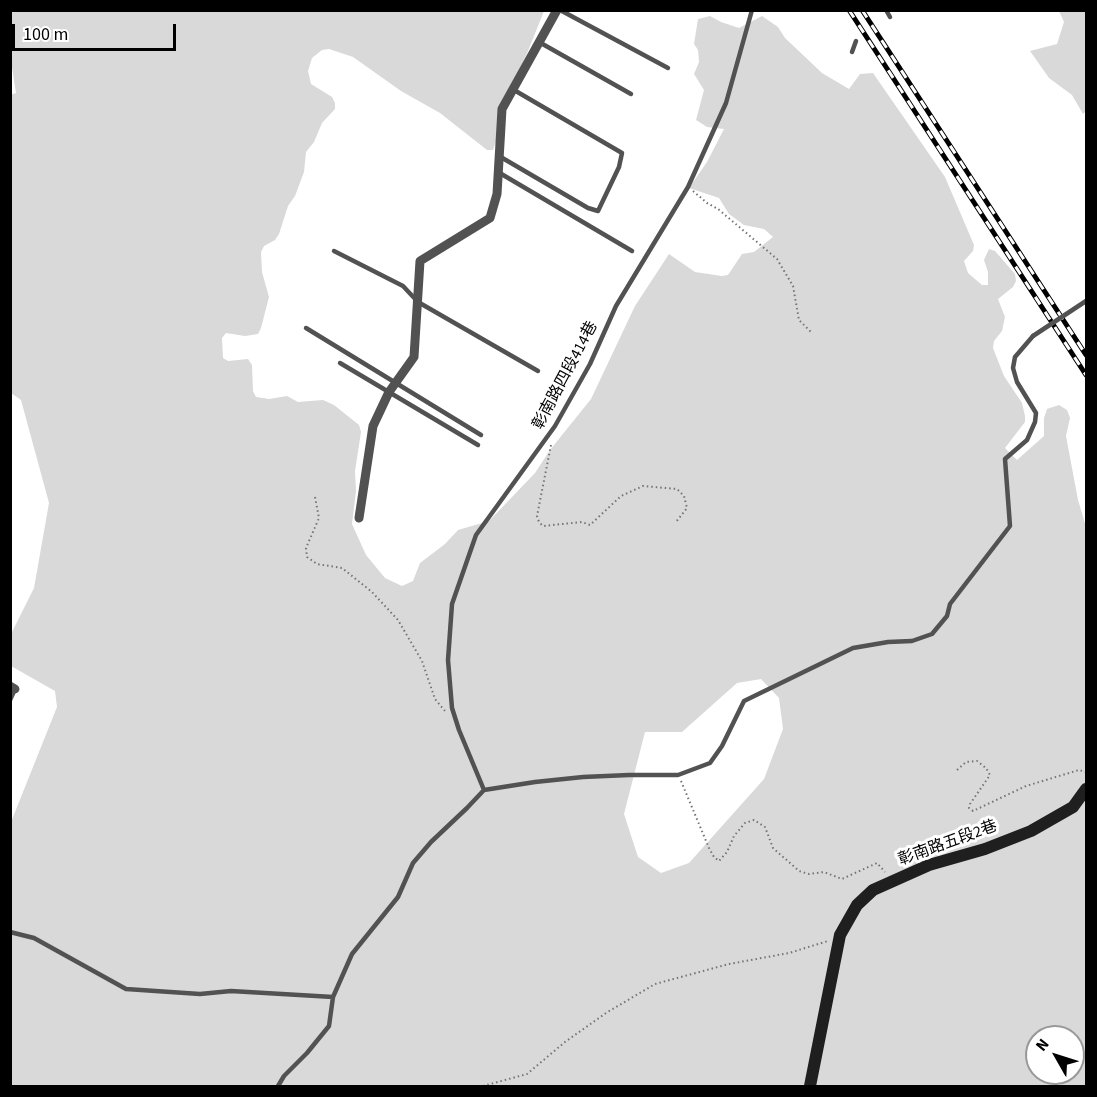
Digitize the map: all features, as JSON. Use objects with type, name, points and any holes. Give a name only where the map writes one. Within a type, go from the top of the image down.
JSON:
[{"type":"street","points":[[359,518],[373,426],[389,393],[414,357],[420,261],[490,218],[497,194],[502,109],[558,10]]},
{"type":"street","name":"彰南路五段2巷","points":[[810,1086],[840,935],[857,905],[873,890],[929,865],[984,849],[1031,831],[1073,807],[1086,789]]},
{"type":"lane","points":[[558,10],[668,69]]},
{"type":"lane","name":"彰南路四段414巷","points":[[483,790],[452,708],[448,660],[452,604],[476,535],[555,426],[590,364],[616,306],[688,187],[726,103],[752,10]]},
{"type":"lane","points":[[886,10],[890,17]]},
{"type":"lane","points":[[852,52],[856,41]]},
{"type":"lane","points":[[539,42],[631,94]]},
{"type":"lane","points":[[499,156],[598,212],[619,167],[622,153],[513,89]]},
{"type":"lane","points":[[498,172],[632,251]]},
{"type":"lane","points":[[334,251],[403,286],[417,302],[538,371]]},
{"type":"lane","points":[[278,1086],[284,1076],[329,1026],[333,997],[352,954],[398,897],[413,863],[483,790],[583,777],[678,775],[710,763],[722,746],[744,701],[853,648],[888,642],[912,641],[932,634],[947,616],[950,604],[1010,526],[1005,459],[1027,440],[1035,422],[1036,413],[1017,382],[1013,368],[1015,357],[1033,336],[1086,302]]},
{"type":"lane","points":[[306,328],[481,435]]},
{"type":"lane","points":[[340,363],[478,445]]},
{"type":"lane","points":[[10,700],[13,687]]},
{"type":"lane","points":[[10,932],[34,938],[126,989],[200,994],[231,991],[333,997]]},
{"type":"path","points":[[688,187],[707,203],[718,208],[777,259],[793,286],[799,320],[812,333]]},
{"type":"path","points":[[555,426],[537,516],[543,526],[582,522],[590,525],[621,496],[643,486],[677,489],[684,496],[687,508],[676,522]]},
{"type":"path","points":[[315,497],[319,518],[306,548],[307,557],[317,564],[342,568],[372,592],[398,620],[422,661],[435,699],[447,715]]},
{"type":"path","points":[[957,770],[966,762],[977,761],[986,768],[990,775],[970,804],[969,808],[973,811],[1026,786],[1079,770],[1086,772]]},
{"type":"path","points":[[678,775],[709,848],[714,858],[719,861],[745,823],[754,820],[765,827],[773,848],[800,871],[809,874],[824,873],[842,879],[877,863],[893,882]]},
{"type":"path","points":[[483,1086],[527,1074],[565,1042],[606,1013],[655,984],[729,964],[789,953],[840,935]]},
{"type":"shaded area","points":[[11,11],[544,11],[499,112],[499,132],[493,150],[487,150],[440,113],[401,91],[353,57],[329,49],[322,50],[312,58],[308,71],[311,84],[332,97],[335,109],[322,123],[314,142],[306,152],[304,172],[295,196],[288,206],[279,234],[275,240],[264,246],[261,252],[262,272],[269,297],[261,328],[258,334],[245,336],[226,333],[222,338],[223,358],[228,361],[248,359],[252,365],[253,391],[256,397],[269,399],[287,396],[298,402],[323,400],[334,405],[359,425],[361,432],[355,471],[356,491],[352,524],[366,555],[385,578],[402,586],[413,581],[420,563],[445,544],[458,530],[489,521],[535,473],[550,450],[591,399],[635,306],[669,254],[695,272],[722,276],[728,275],[742,254],[754,252],[773,237],[764,229],[744,225],[729,214],[719,198],[689,188],[707,162],[724,129],[707,127],[696,120],[704,90],[694,74],[699,62],[698,50],[694,44],[698,19],[710,16],[739,28],[762,16],[778,27],[785,38],[822,73],[849,89],[860,74],[873,73],[945,177],[974,245],[973,251],[964,261],[968,273],[982,285],[988,285],[988,272],[984,260],[989,249],[995,251],[1015,274],[1016,281],[1013,287],[998,299],[1005,317],[1002,331],[994,341],[993,348],[1004,376],[1022,403],[1025,422],[1005,448],[1017,460],[1044,436],[1044,418],[1047,409],[1059,405],[1067,410],[1070,418],[1066,436],[1078,500],[1086,527],[1086,1086],[11,1086],[11,822],[57,707],[55,691],[11,666],[10,636],[34,588],[49,503],[21,400],[11,393],[10,95],[16,93],[11,61]],"holes":[[[761,679],[779,698],[783,729],[764,779],[689,863],[661,873],[638,857],[624,814],[645,732],[682,732],[737,683]]]},
{"type":"shaded area","points":[[1059,11],[1086,11],[1086,111],[1083,114],[1072,95],[1049,78],[1030,51],[1057,44],[1064,22]]},
{"type":"railway","points":[[849,10],[1086,375]]},
{"type":"railway","points":[[862,10],[1086,355]]}]
